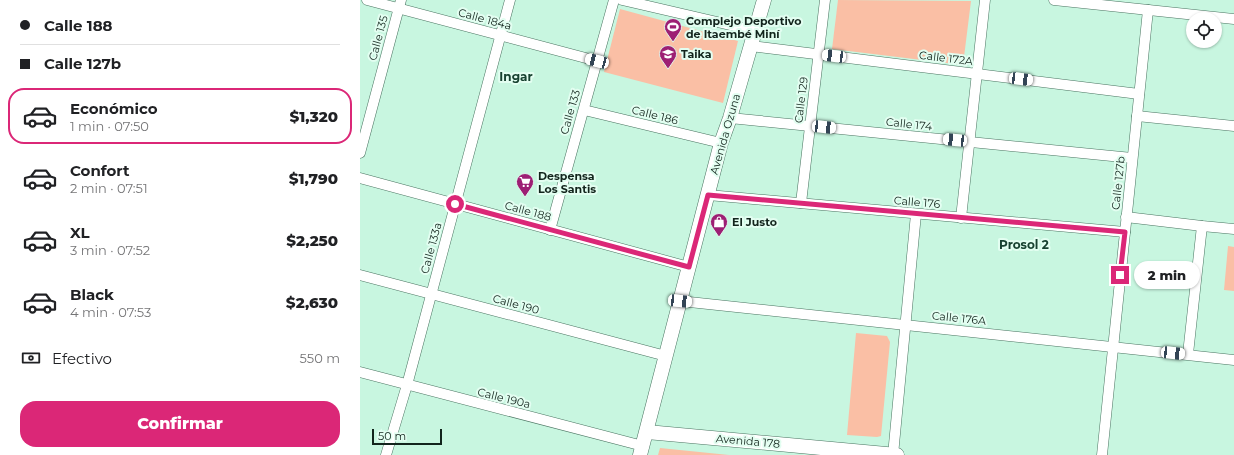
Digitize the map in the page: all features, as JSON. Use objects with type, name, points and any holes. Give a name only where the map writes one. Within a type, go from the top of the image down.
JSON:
[{"type":"main road","name":"Avenida Ozuna","points":[[642,450],[721,143],[730,118],[764,0]]},
{"type":"main road","name":"Avenida 178","points":[[647,432],[897,455]]},
{"type":"street","name":"Calle 184a","points":[[367,0],[400,4],[500,36],[597,61]]},
{"type":"street","name":"Calle 133a","points":[[386,455],[407,385],[510,0]]},
{"type":"street","name":"Calle 133","points":[[550,230],[614,0]]},
{"type":"street","points":[[622,0],[756,31]]},
{"type":"street","name":"Calle 129","points":[[801,203],[825,0]]},
{"type":"street","points":[[961,218],[985,0]]},
{"type":"street","points":[[1054,0],[1234,19]]},
{"type":"street","name":"Calle 135","points":[[360,153],[400,4]]},
{"type":"street","name":"Calle 127b","points":[[1102,455],[1148,10]]},
{"type":"street","name":"Calle 172A","points":[[751,46],[1139,94]]},
{"type":"street","name":"Calle 186","points":[[584,110],[721,143]]},
{"type":"street","points":[[1137,116],[1234,126]]},
{"type":"street","name":"Calle 174","points":[[730,118],[1132,158]]},
{"type":"street","name":"Calle 188","points":[[360,178],[689,267]]},
{"type":"street","name":"Calle 176","points":[[708,195],[1125,232]]},
{"type":"street","points":[[893,455],[916,214]]},
{"type":"street","points":[[1126,218],[1234,229]]},
{"type":"street","points":[[1188,354],[1202,226]]},
{"type":"street","name":"Calle 190","points":[[360,275],[666,356]]},
{"type":"street","name":"Calle 176A","points":[[680,301],[1234,360]]},
{"type":"street","name":"Calle 190a","points":[[360,372],[642,450]]},
{"type":"shaded area","points":[[838,0],[971,1],[963,65],[832,49]]},
{"type":"shaded area","points":[[620,9],[738,41],[723,103],[604,72]]},
{"type":"shaded area","points":[[1228,246],[1234,247],[1234,291],[1224,290]]},
{"type":"shaded area","points":[[856,333],[887,336],[890,342],[881,436],[877,437],[847,435]]},
{"type":"shaded area","points":[[660,448],[729,455],[658,455]]},
{"type":"place","name":"Complejo Deportivo de Itaembé Miní","points":[[673,42]]},
{"type":"place","name":"Taika","points":[[668,69]]},
{"type":"place","name":"Despensa Los Santis","points":[[525,197]]},
{"type":"place","name":"El Justo","points":[[719,237]]},
{"type":"district","name":"Ingar","points":[[516,76]]},
{"type":"district","name":"Prosol 2","points":[[1024,244]]},
{"type":"route","points":[[455,204],[689,267],[708,195],[1125,232],[1120,275]]}]
